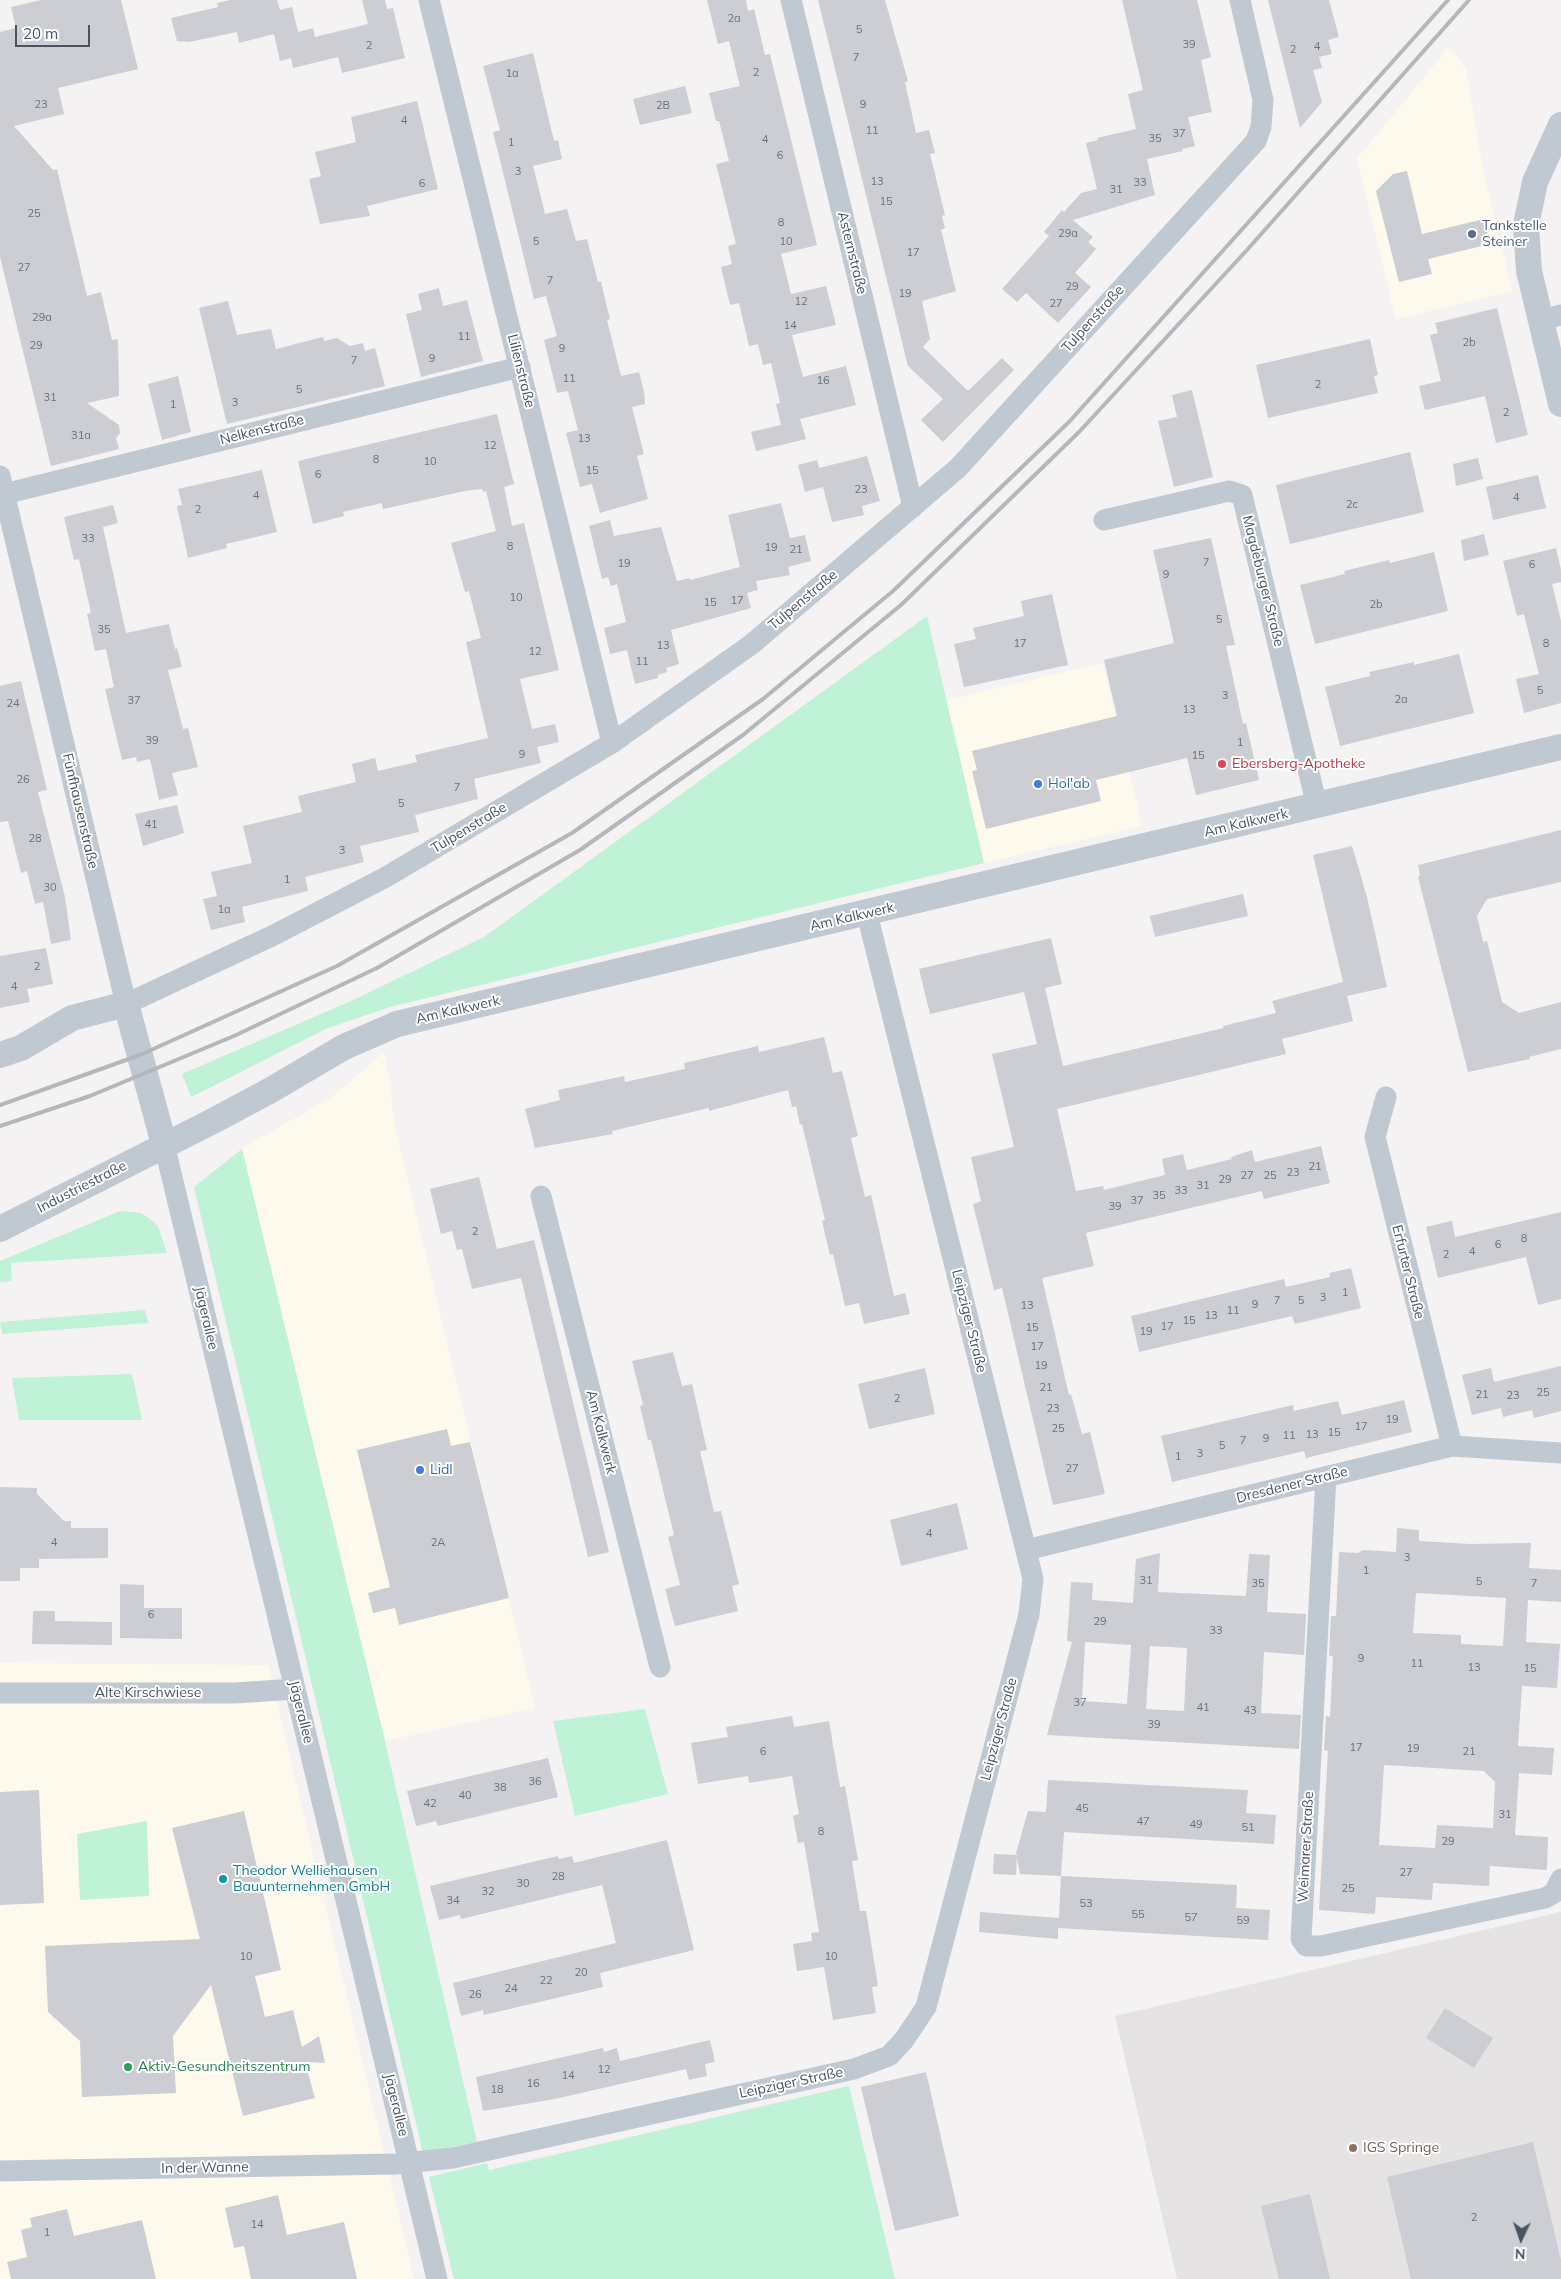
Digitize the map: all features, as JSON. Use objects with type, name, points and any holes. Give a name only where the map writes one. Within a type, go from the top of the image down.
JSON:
[{"type":"street","name":"Lilienstraße","points":[[429,0],[612,742]]},
{"type":"street","name":"Asternstraße","points":[[791,0],[913,507]]},
{"type":"street","name":"Tulpenstraße","points":[[126,1004],[266,939],[386,877],[612,742],[752,644],[958,468],[1256,141],[1261,127],[1263,100],[1240,0]]},
{"type":"street","points":[[1561,125],[1535,182],[1526,225],[1529,271],[1551,318],[1561,404]]},
{"type":"street","name":"Nelkenstraße","points":[[2,485],[520,367]]},
{"type":"street","name":"Fünfhausenstraße","points":[[2,485],[126,1004],[164,1144]]},
{"type":"street","name":"Magdeburger Straße","points":[[1104,520],[1228,491],[1242,495],[1317,806]]},
{"type":"street","name":"Am Kalkwerk","points":[[164,1144],[271,1090],[351,1043],[397,1024],[867,914],[1561,747]]},
{"type":"street","name":"Leipziger Straße","points":[[410,2164],[453,2158],[539,2140],[854,2069],[889,2056],[904,2040],[926,2007],[1029,1614],[1033,1579],[867,914]]},
{"type":"street","points":[[0,1055],[21,1048],[72,1018],[126,1004]]},
{"type":"street","name":"Erfurter Straße","points":[[1386,1097],[1375,1137],[1452,1446]]},
{"type":"street","name":"Industriestraße","points":[[0,1229],[164,1144]]},
{"type":"street","name":"Jägerallee","points":[[164,1144],[438,2279]]},
{"type":"street","name":"Am Kalkwerk","points":[[541,1196],[660,1667]]},
{"type":"street","name":"Dresdener Straße","points":[[1026,1550],[1452,1446],[1561,1453]]},
{"type":"street","name":"Weimarer Straße","points":[[1326,1477],[1301,1939],[1306,1946],[1320,1946],[1545,1898],[1554,1893],[1561,1879]]},
{"type":"street","name":"Alte Kirschwiese","points":[[0,1693],[234,1693],[295,1689]]},
{"type":"street","name":"In der Wanne","points":[[0,2171],[410,2164]]},
{"type":"shaded area","points":[[1449,47],[1466,68],[1483,170],[1512,291],[1396,319],[1357,159]]},
{"type":"shaded area","points":[[1103,663],[1142,826],[984,863],[946,700]]},
{"type":"shaded area","points":[[383,1053],[391,1085],[393,1119],[535,1708],[385,1741],[242,1149],[333,1096]]},
{"type":"shaded area","points":[[0,1663],[268,1665],[414,2279],[0,2279]]},
{"type":"shaded area","name":"IGS Springe","points":[[1561,1912],[1561,2279],[1177,2279],[1115,2016]]},
{"type":"green space","points":[[927,616],[984,863],[390,1007],[328,1028],[191,1097],[182,1074],[351,1001],[484,937]]},
{"type":"green space","points":[[242,1149],[385,1741],[477,2142],[423,2153],[194,1187]]},
{"type":"green space","points":[[120,1211],[141,1213],[158,1226],[167,1253],[11,1263],[12,1281],[0,1282],[0,1261]]},
{"type":"green space","points":[[145,1310],[148,1323],[2,1334],[0,1322]]},
{"type":"green space","points":[[132,1374],[142,1420],[19,1420],[12,1378]]},
{"type":"green space","points":[[645,1709],[668,1794],[575,1816],[553,1721]]},
{"type":"green space","points":[[147,1821],[149,1896],[80,1900],[77,1834]]},
{"type":"green space","points":[[849,2086],[895,2279],[454,2279],[429,2177],[487,2163],[489,2170]]},
{"type":"building","points":[[41,0],[121,0],[138,69],[58,88],[64,114],[14,126],[53,170],[57,169],[87,296],[101,292],[112,340],[118,339],[119,396],[87,403],[119,425],[120,433],[116,438],[119,449],[51,466],[0,257],[0,32],[16,28],[11,7]]},
{"type":"building","points":[[230,0],[277,0],[280,10],[292,7],[298,32],[313,28],[315,37],[368,24],[362,0],[385,0],[387,9],[393,8],[405,58],[342,73],[338,57],[293,68],[291,58],[280,61],[274,34],[239,43],[237,32],[189,42],[177,41],[171,18],[218,7],[217,3]]},
{"type":"building","points":[[707,0],[746,0],[748,11],[754,9],[765,55],[770,54],[817,245],[781,254],[791,294],[826,286],[836,325],[792,335],[803,377],[846,366],[856,405],[800,419],[806,439],[756,451],[751,432],[781,425],[776,404],[780,403],[771,363],[763,365],[758,344],[749,346],[739,303],[730,305],[721,267],[732,264],[728,246],[736,244],[716,164],[729,161],[719,121],[716,121],[709,93],[740,86],[729,41],[718,44]]},
{"type":"building","points":[[818,0],[885,0],[908,81],[905,82],[916,133],[929,130],[935,153],[930,154],[945,215],[942,216],[945,228],[941,230],[956,291],[922,301],[930,339],[923,347],[968,391],[1002,358],[1014,370],[943,442],[921,420],[943,399],[908,366]]},
{"type":"building","points":[[1122,0],[1197,0],[1211,57],[1201,60],[1212,112],[1188,117],[1195,146],[1182,149],[1183,151],[1147,159],[1155,195],[1073,220],[1093,237],[1088,242],[1096,249],[1075,273],[1091,287],[1058,323],[1026,293],[1017,302],[1002,289],[1049,236],[1044,232],[1062,210],[1064,212],[1081,193],[1097,189],[1086,143],[1098,140],[1097,138],[1136,129],[1128,94],[1143,90]]},
{"type":"building","points":[[1268,0],[1329,0],[1339,37],[1328,40],[1332,54],[1319,57],[1322,68],[1313,70],[1322,102],[1300,128]]},
{"type":"building","points":[[533,53],[554,141],[558,140],[562,159],[533,166],[545,214],[567,209],[576,241],[587,239],[598,282],[601,281],[610,319],[607,320],[621,376],[639,372],[644,392],[645,404],[632,407],[644,454],[637,456],[648,499],[600,513],[592,484],[580,487],[566,433],[578,430],[568,391],[557,393],[544,340],[557,336],[546,296],[534,299],[493,132],[500,130],[483,66]]},
{"type":"building","points":[[685,86],[692,113],[640,125],[633,99]]},
{"type":"building","points":[[417,101],[438,189],[367,206],[370,216],[320,224],[309,179],[321,176],[315,152],[356,142],[351,117]]},
{"type":"building","points":[[1407,171],[1422,234],[1484,219],[1490,244],[1428,259],[1432,274],[1399,282],[1376,191],[1393,174]]},
{"type":"building","points":[[439,288],[443,306],[467,300],[483,361],[421,377],[406,314],[422,310],[418,294]]},
{"type":"building","points":[[228,301],[237,335],[271,329],[276,349],[323,337],[324,341],[337,338],[350,346],[363,343],[365,351],[375,348],[385,386],[227,424],[199,308]]},
{"type":"building","points":[[1497,308],[1528,435],[1496,443],[1485,396],[1425,410],[1419,386],[1441,381],[1430,335],[1438,333],[1435,323]]},
{"type":"building","points":[[1370,339],[1378,375],[1374,376],[1378,393],[1268,418],[1256,365]]},
{"type":"building","points":[[178,376],[191,432],[162,440],[148,384]]},
{"type":"building","points":[[1192,390],[1213,477],[1174,487],[1158,421],[1177,417],[1172,395]]},
{"type":"building","points":[[497,414],[514,484],[504,487],[512,526],[524,523],[559,670],[520,679],[532,729],[555,724],[559,742],[537,747],[541,763],[474,779],[478,799],[415,815],[419,832],[360,846],[364,862],[305,877],[308,891],[242,907],[245,922],[211,930],[203,899],[217,896],[211,872],[252,863],[243,826],[302,812],[298,796],[356,782],[352,764],[375,758],[378,771],[417,762],[415,755],[488,738],[466,642],[481,638],[469,591],[465,592],[451,543],[496,531],[486,491],[483,492],[482,489],[465,491],[383,509],[382,503],[343,512],[344,516],[313,524],[298,461]]},
{"type":"building","points":[[1410,452],[1424,512],[1290,544],[1276,485]]},
{"type":"building","points":[[867,456],[880,501],[862,506],[864,515],[832,522],[823,487],[805,492],[798,465],[817,460],[819,468]]},
{"type":"building","points":[[1478,458],[1483,479],[1456,486],[1453,464]]},
{"type":"building","points":[[262,470],[277,532],[226,544],[227,548],[188,558],[177,506],[182,505],[178,489]]},
{"type":"building","points":[[1538,475],[1546,508],[1493,520],[1486,487]]},
{"type":"building","points":[[781,503],[790,538],[805,535],[811,561],[788,567],[790,575],[756,581],[758,590],[747,593],[751,608],[671,630],[679,664],[666,668],[667,672],[658,675],[658,678],[635,684],[627,650],[610,654],[604,628],[626,622],[617,584],[611,586],[608,577],[602,579],[589,526],[610,520],[614,536],[661,527],[677,581],[690,578],[690,580],[740,567],[728,515]]},
{"type":"building","points":[[113,505],[118,523],[103,527],[126,633],[169,624],[182,667],[168,670],[183,729],[188,728],[198,767],[172,773],[178,795],[159,800],[150,759],[137,762],[136,757],[122,760],[105,689],[114,687],[106,649],[95,651],[87,614],[91,613],[79,559],[74,560],[64,517]]},
{"type":"building","points":[[1484,534],[1489,555],[1464,561],[1461,540]]},
{"type":"building","points":[[1211,538],[1235,645],[1226,646],[1243,724],[1246,723],[1259,780],[1196,795],[1187,758],[1096,780],[1101,801],[986,829],[972,771],[977,770],[972,751],[1117,716],[1104,660],[1174,643],[1153,550]]},
{"type":"building","points":[[1556,548],[1561,570],[1561,582],[1552,584],[1561,621],[1561,703],[1524,713],[1516,679],[1539,674],[1524,614],[1517,616],[1503,561]]},
{"type":"building","points":[[1434,552],[1448,611],[1315,644],[1300,585],[1345,574],[1344,571],[1389,560],[1390,563]]},
{"type":"building","points":[[1052,594],[1068,665],[964,687],[954,644],[976,639],[973,628],[1024,616],[1021,601]]},
{"type":"building","points":[[1459,654],[1474,713],[1340,746],[1325,687],[1370,676],[1369,672],[1414,662],[1414,665]]},
{"type":"building","points":[[21,681],[47,790],[38,792],[65,897],[71,940],[51,944],[43,902],[35,904],[27,871],[21,873],[8,821],[0,822],[0,686]]},
{"type":"building","points":[[177,805],[184,833],[143,846],[135,814]]},
{"type":"building","points":[[1561,830],[1561,882],[1487,899],[1477,916],[1483,942],[1487,941],[1502,1002],[1519,1013],[1561,1002],[1561,1049],[1529,1057],[1530,1059],[1468,1072],[1418,877],[1420,876],[1418,865]]},
{"type":"building","points":[[1352,846],[1367,897],[1387,987],[1347,996],[1353,1021],[1282,1039],[1286,1054],[1057,1109],[1076,1191],[1103,1186],[1104,1190],[1165,1175],[1162,1159],[1183,1154],[1187,1170],[1232,1159],[1231,1157],[1252,1150],[1255,1162],[1321,1146],[1330,1183],[1264,1199],[1262,1191],[1086,1233],[1094,1266],[1042,1278],[1069,1395],[1071,1394],[1082,1434],[1090,1432],[1105,1494],[1053,1505],[1002,1288],[994,1290],[973,1204],[981,1201],[971,1157],[1014,1147],[992,1054],[1037,1044],[1024,992],[930,1014],[919,969],[1051,938],[1062,984],[1045,988],[1063,1066],[1224,1028],[1223,1026],[1276,1013],[1272,1001],[1343,982],[1313,855]]},
{"type":"building","points":[[1243,894],[1248,916],[1155,937],[1150,916]]},
{"type":"building","points":[[46,948],[53,984],[27,989],[30,1002],[0,1008],[0,956]]},
{"type":"building","points":[[824,1037],[833,1073],[842,1071],[858,1136],[851,1138],[865,1197],[871,1195],[894,1296],[905,1293],[910,1314],[864,1324],[859,1303],[845,1306],[833,1254],[830,1255],[822,1221],[825,1220],[802,1124],[800,1125],[796,1106],[792,1107],[788,1090],[709,1111],[709,1108],[612,1131],[613,1134],[535,1148],[525,1109],[560,1100],[558,1090],[624,1076],[625,1082],[685,1069],[684,1063],[758,1046],[759,1052]]},
{"type":"building","points":[[479,1177],[497,1249],[534,1240],[609,1552],[588,1557],[521,1278],[472,1289],[462,1249],[457,1250],[452,1231],[441,1234],[430,1189]]},
{"type":"building","points":[[1561,1212],[1561,1299],[1538,1305],[1526,1257],[1438,1278],[1426,1227],[1452,1221],[1455,1237]]},
{"type":"building","points":[[1351,1268],[1361,1308],[1295,1324],[1292,1316],[1139,1352],[1131,1316],[1284,1279],[1286,1287],[1330,1277],[1329,1273]]},
{"type":"building","points":[[673,1352],[682,1386],[692,1384],[707,1450],[700,1451],[714,1512],[721,1511],[739,1584],[732,1586],[738,1611],[675,1626],[665,1589],[680,1585],[668,1537],[674,1535],[651,1440],[648,1440],[640,1406],[643,1405],[632,1361]]},
{"type":"building","points":[[1561,1366],[1561,1411],[1534,1418],[1532,1410],[1503,1417],[1501,1408],[1472,1415],[1462,1375],[1491,1368],[1494,1382]]},
{"type":"building","points":[[925,1368],[935,1414],[869,1429],[858,1384]]},
{"type":"building","points":[[1404,1400],[1412,1432],[1306,1458],[1304,1451],[1172,1482],[1161,1436],[1293,1405],[1294,1411],[1338,1401],[1342,1415]]},
{"type":"building","points":[[447,1429],[451,1446],[470,1442],[509,1598],[399,1625],[395,1608],[373,1613],[368,1593],[390,1587],[357,1450]]},
{"type":"building","points":[[0,1487],[37,1488],[37,1494],[64,1521],[71,1521],[71,1528],[108,1528],[108,1558],[39,1559],[39,1568],[20,1568],[20,1581],[0,1581]]},
{"type":"building","points":[[957,1503],[968,1549],[901,1566],[890,1520]]},
{"type":"building","points":[[1397,1528],[1419,1530],[1419,1541],[1470,1544],[1531,1543],[1529,1568],[1561,1570],[1561,1602],[1528,1600],[1526,1642],[1560,1644],[1557,1688],[1522,1686],[1518,1746],[1554,1748],[1552,1775],[1519,1773],[1515,1835],[1548,1837],[1547,1870],[1490,1866],[1489,1886],[1433,1883],[1432,1900],[1376,1897],[1375,1914],[1319,1910],[1328,1751],[1324,1750],[1326,1716],[1330,1717],[1333,1656],[1329,1656],[1331,1616],[1336,1616],[1339,1552],[1358,1553],[1363,1550],[1396,1552]],"holes":[[[1416,1593],[1506,1598],[1503,1646],[1461,1644],[1461,1635],[1413,1633]],[[1384,1765],[1484,1771],[1495,1782],[1493,1828],[1437,1825],[1435,1848],[1379,1845]]]},
{"type":"building","points":[[1160,1553],[1158,1592],[1246,1596],[1249,1554],[1270,1555],[1267,1612],[1306,1614],[1304,1655],[1264,1652],[1261,1713],[1301,1715],[1299,1749],[1047,1735],[1072,1642],[1067,1641],[1071,1582],[1093,1583],[1092,1600],[1133,1603],[1136,1559]],"holes":[[[1085,1642],[1131,1645],[1127,1704],[1082,1701]],[[1150,1646],[1187,1648],[1184,1711],[1146,1709]]]},
{"type":"building","points":[[120,1584],[144,1585],[144,1608],[182,1608],[182,1639],[120,1638]]},
{"type":"building","points":[[33,1611],[55,1611],[55,1621],[112,1622],[112,1645],[32,1644]]},
{"type":"building","points":[[792,1716],[794,1727],[829,1721],[840,1787],[845,1786],[858,1860],[852,1861],[860,1911],[866,1911],[878,1986],[872,1987],[876,2013],[833,2020],[824,1967],[797,1971],[793,1944],[812,1941],[811,1933],[819,1932],[804,1842],[798,1843],[793,1816],[799,1814],[792,1776],[749,1783],[748,1776],[698,1784],[691,1743],[728,1737],[726,1727]]},
{"type":"building","points":[[548,1758],[558,1797],[438,1826],[436,1821],[416,1826],[407,1791]]},
{"type":"building","points":[[1048,1780],[1248,1790],[1246,1813],[1276,1815],[1274,1844],[1064,1832],[1061,1876],[1020,1874],[1016,1853],[1028,1811],[1046,1812]]},
{"type":"building","points":[[39,1790],[44,1903],[0,1905],[0,1792]]},
{"type":"building","points":[[244,1811],[281,1970],[255,1976],[265,2017],[293,2010],[302,2047],[319,2036],[325,2063],[305,2062],[315,2098],[243,2116],[211,1985],[173,2036],[176,2093],[82,2097],[80,2041],[48,2012],[45,1946],[200,1939],[172,1828]]},
{"type":"building","points":[[667,1840],[694,1950],[600,1973],[603,1987],[484,2015],[483,2010],[461,2016],[453,1983],[616,1943],[608,1909],[602,1885],[461,1919],[460,1915],[439,1920],[430,1886],[558,1856],[559,1859],[572,1856],[574,1863]]},
{"type":"building","points":[[994,1854],[1017,1855],[1016,1875],[993,1874]]},
{"type":"building","points":[[1061,1876],[1237,1885],[1236,1908],[1270,1910],[1268,1940],[1058,1928],[1058,1939],[979,1932],[980,1912],[1059,1918]]},
{"type":"building","points":[[1445,2008],[1493,2038],[1474,2068],[1426,2038]]},
{"type":"building","points":[[710,2040],[715,2062],[705,2064],[707,2076],[689,2080],[686,2069],[555,2099],[483,2111],[476,2077],[603,2048],[604,2052],[617,2048],[620,2061]]},
{"type":"building","points":[[926,2072],[959,2216],[895,2231],[861,2087]]},
{"type":"building","points":[[1533,2142],[1561,2260],[1561,2279],[1411,2279],[1387,2177]]},
{"type":"building","points":[[1310,2194],[1330,2279],[1279,2279],[1261,2206]]},
{"type":"building","points":[[278,2195],[287,2235],[344,2222],[357,2279],[251,2279],[244,2246],[234,2248],[225,2208]]},
{"type":"building","points":[[67,2209],[74,2236],[142,2220],[156,2279],[11,2279],[7,2262],[27,2257],[21,2230],[32,2227],[30,2218]]},
{"type":"railway","points":[[0,1105],[140,1055],[337,966],[572,833],[763,699],[893,591],[1069,422],[1448,0]]},
{"type":"railway","points":[[0,1126],[90,1096],[234,1036],[377,968],[580,850],[743,735],[901,605],[1079,432],[1247,250],[1469,0]]},
{"type":"place","name":"Tankstelle Steiner","points":[[1472,234]]},
{"type":"place","name":"Ebersberg-Apotheke","points":[[1222,764]]},
{"type":"place","name":"Hol'ab","points":[[1038,784]]},
{"type":"place","name":"Lidl","points":[[420,1470]]},
{"type":"place","name":"Theodor Welliehausen Bauunternehmen GmbH","points":[[223,1879]]},
{"type":"place","name":"Aktiv-Gesundheitszentrum","points":[[128,2067]]},
{"type":"place","name":"IGS Springe","points":[[1353,2148]]}]
